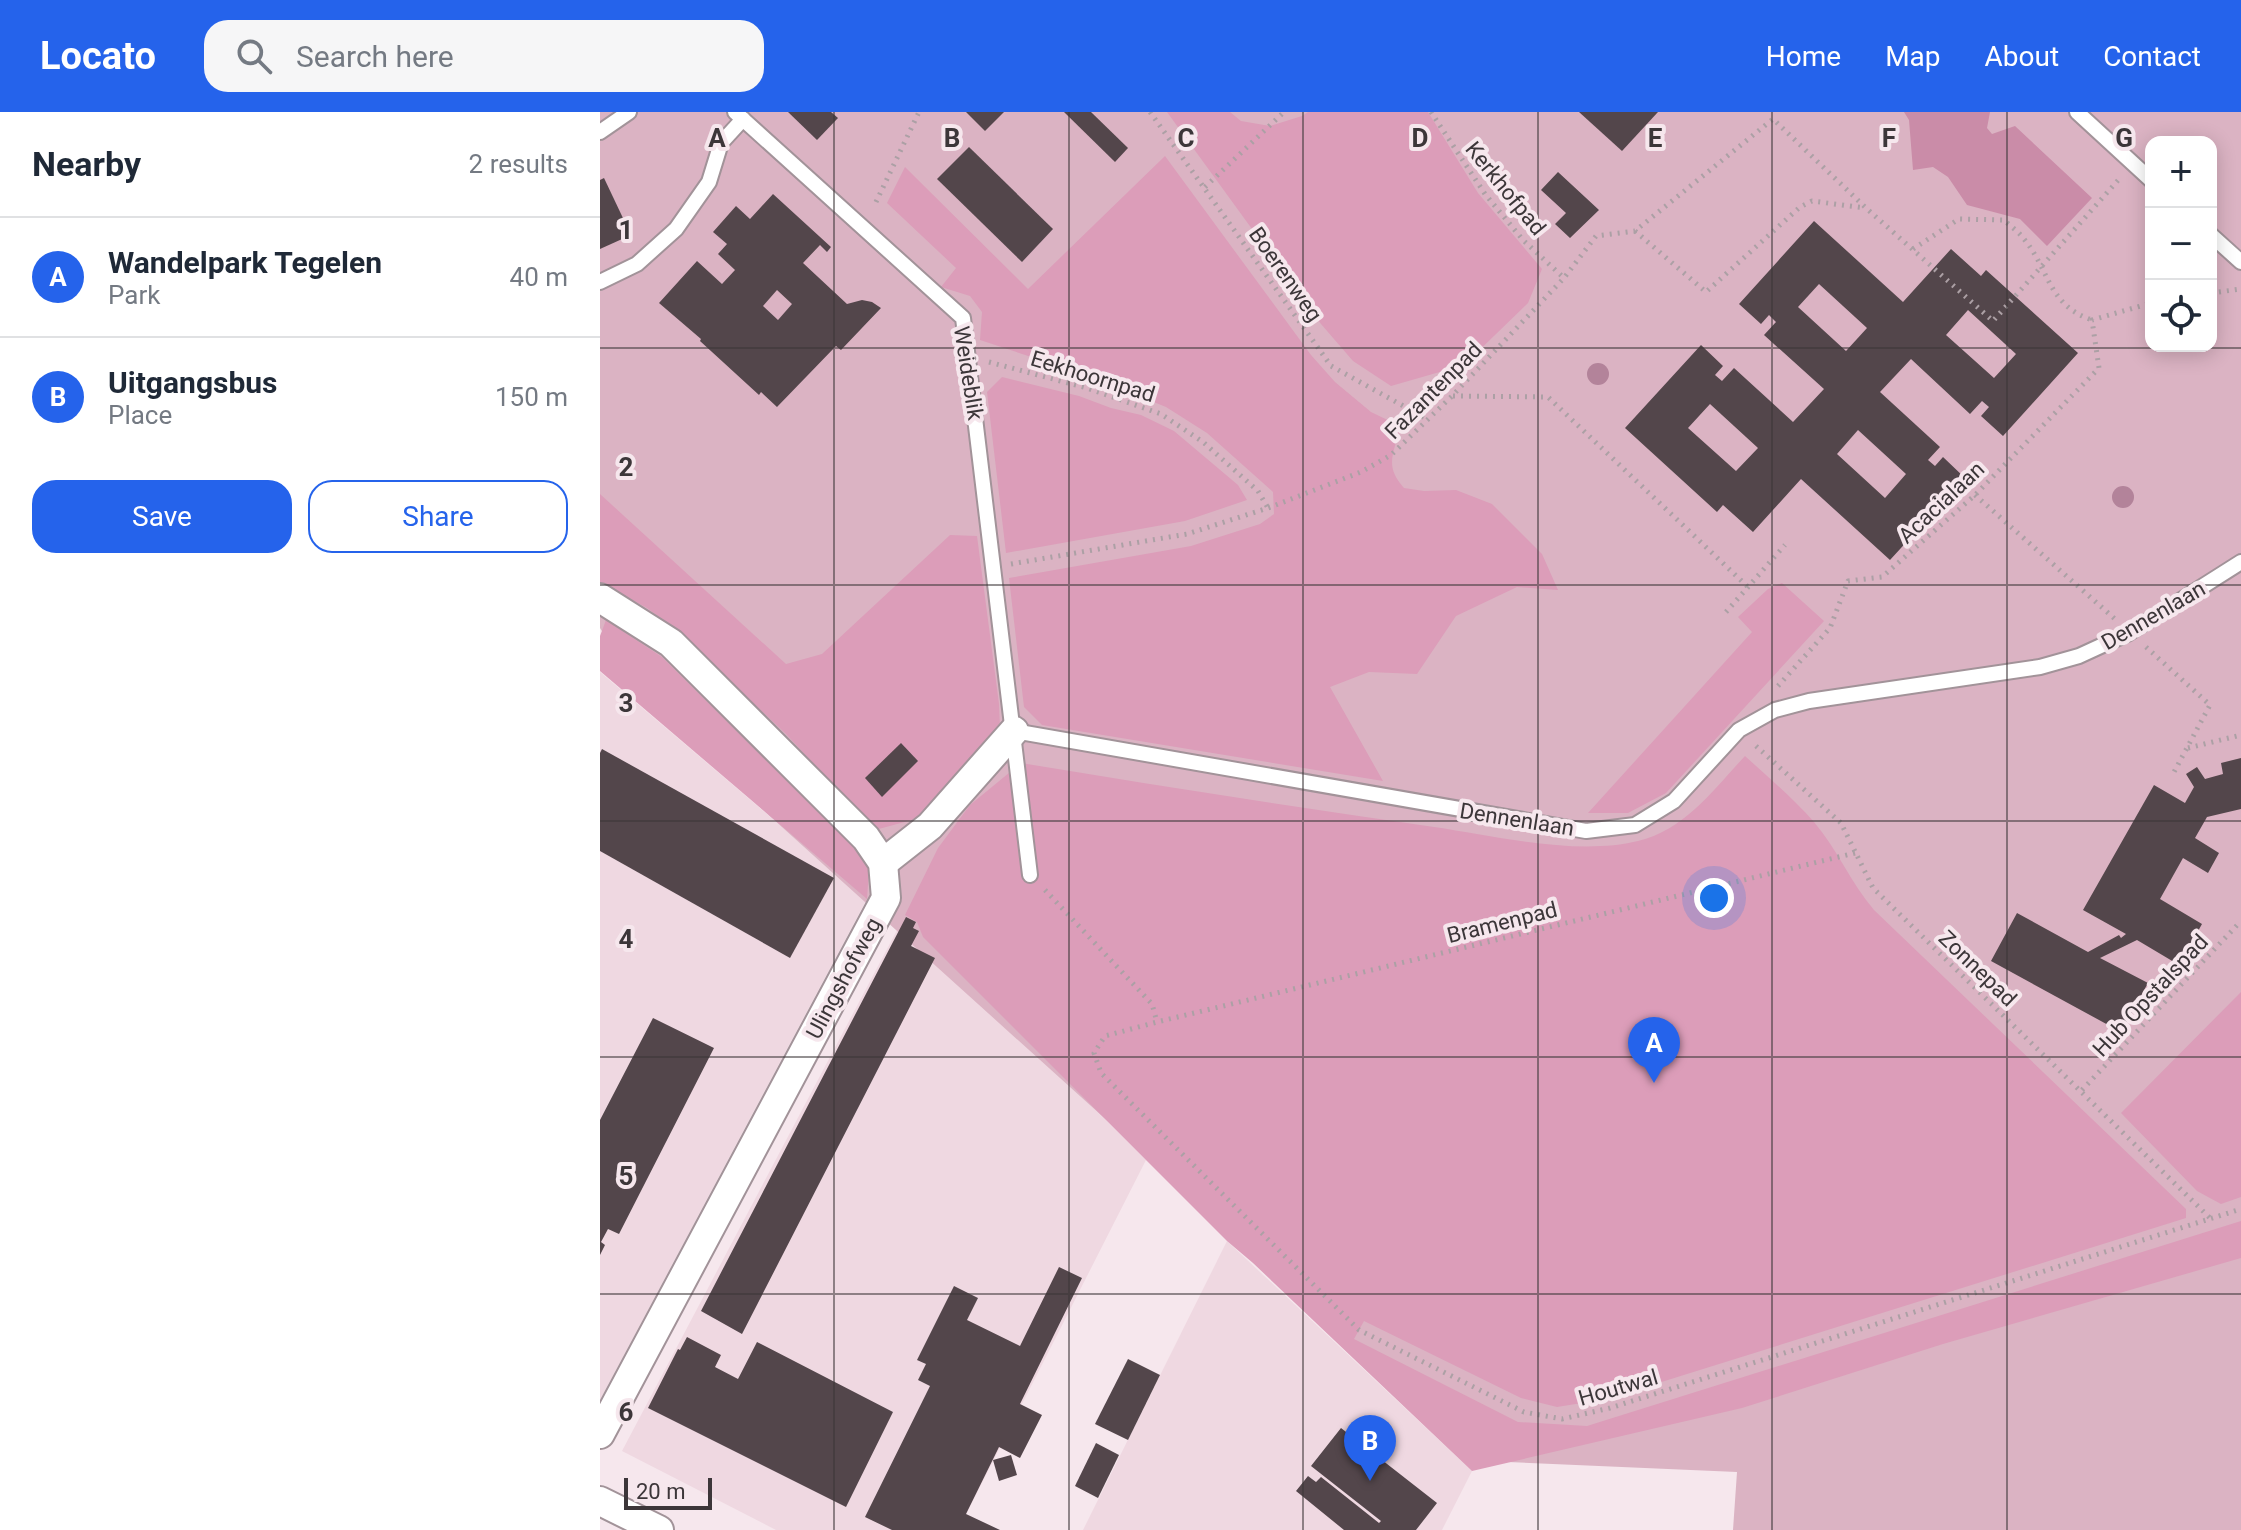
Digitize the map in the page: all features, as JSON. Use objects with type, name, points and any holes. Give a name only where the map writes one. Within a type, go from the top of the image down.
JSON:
[{"type":"street","points":[[600,598],[671,643],[866,838],[883,863],[930,826],[1014,731]]},
{"type":"street","name":"Ulingshofweg","points":[[600,1434],[886,898],[883,863]]},
{"type":"street","points":[[600,1501],[659,1530]]},
{"type":"lane","points":[[600,132],[629,112]]},
{"type":"lane","points":[[2077,112],[2145,174]]},
{"type":"lane","points":[[600,282],[637,264],[676,229],[709,182],[721,143],[739,116]]},
{"type":"lane","name":"Weideblik","points":[[739,116],[963,318],[1030,875]]},
{"type":"lane","points":[[2217,240],[2241,262]]},
{"type":"lane","name":"Dennenlaan","points":[[1014,731],[1586,831],[1635,825],[1674,801],[1739,730],[1775,710],[1809,701],[2040,667],[2079,656],[2129,633],[2241,562]]},
{"type":"path","points":[[876,202],[919,112]]},
{"type":"path","name":"Boerenweg","points":[[1150,112],[1331,366],[1427,419]]},
{"type":"path","points":[[1205,187],[1284,112]]},
{"type":"path","name":"Kerkhofpad","points":[[1431,112],[1485,194],[1523,240],[1564,278]]},
{"type":"path","points":[[1866,208],[1812,201],[1800,207],[1706,292],[1635,231],[1773,119],[1866,208],[1993,321],[2133,163]]},
{"type":"path","points":[[1913,249],[1959,219],[2004,220],[2024,238],[2058,297],[2075,314],[2092,320],[2145,305]]},
{"type":"path","name":"Fazantenpad","points":[[994,567],[1187,534],[1268,508],[1361,472],[1391,455],[1452,396],[1564,278],[1596,236],[1635,231]]},
{"type":"path","points":[[2217,292],[2241,289]]},
{"type":"path","name":"Acacialaan","points":[[1769,696],[1830,628],[1848,581],[1882,577],[1975,495],[2099,368],[2092,320]]},
{"type":"path","name":"Eekhoornpad","points":[[969,356],[1087,388],[1161,414],[1203,442],[1258,491],[1268,508]]},
{"type":"path","points":[[1452,396],[1548,397],[1748,587]]},
{"type":"path","points":[[1726,612],[1785,545]]},
{"type":"path","name":"Zonnepad","points":[[1739,730],[1841,823],[1873,888],[2210,1218]]},
{"type":"path","points":[[2187,748],[2241,735]]},
{"type":"path","name":"Bramenpad","points":[[1157,1022],[1855,853]]},
{"type":"path","points":[[1030,875],[1152,1004],[1157,1022]]},
{"type":"path","name":"Hub Opstalspad","points":[[2082,1090],[2241,921]]},
{"type":"path","name":"Houtwal","points":[[1157,1022],[1105,1036],[1094,1053],[1101,1073],[1347,1319],[1359,1330],[1524,1412],[1562,1419],[1610,1408],[2241,1209]]},
{"type":"shaded area","points":[[600,112],[2241,112],[2241,1530],[1733,1530],[1737,1472],[1484,1461],[648,706],[600,628]]},
{"type":"shaded area","points":[[1167,112],[1230,112],[1241,121],[1270,126],[1308,112],[1428,112],[1478,193],[1542,269],[1528,303],[1464,365],[1391,386],[1353,361],[1321,324]]},
{"type":"shaded area","points":[[1904,112],[1990,112],[1987,128],[1992,134],[2015,126],[2092,198],[2047,246],[2020,219],[1967,205],[1948,177],[1933,167],[1913,170],[1909,120]]},
{"type":"shaded area","points":[[1165,156],[1311,355],[1335,382],[1371,412],[1400,426],[1392,465],[1404,488],[1456,490],[1492,504],[1542,554],[1558,590],[1517,587],[1456,616],[1417,674],[1369,672],[1330,687],[1383,781],[1042,725],[1024,707],[1009,578],[1191,546],[1260,524],[1274,514],[1273,492],[1207,433],[1166,407],[1089,376],[980,340],[982,312],[970,296],[941,287],[956,268],[887,203],[905,167],[1028,289]]},
{"type":"shaded area","points":[[1002,377],[1141,415],[1174,431],[1238,485],[1247,500],[1185,521],[1006,553],[987,392]]},
{"type":"shaded area","points":[[600,494],[786,664],[822,654],[950,535],[977,536],[1000,727],[923,817],[875,830],[786,734],[675,629],[647,608],[600,582]]},
{"type":"shaded area","points":[[1782,583],[1824,621],[1666,793],[1628,813],[1588,813],[1752,632],[1738,617],[1768,589]]},
{"type":"shaded area","points":[[606,620],[662,657],[852,845],[869,870],[867,899],[600,671],[600,636]]},
{"type":"shaded area","points":[[600,672],[867,899],[600,1400]]},
{"type":"shaded area","points":[[1745,756],[1814,822],[1874,910],[2186,1209],[2186,1218],[1607,1399],[1557,1407],[1521,1398],[1364,1321],[1354,1339],[1518,1422],[1587,1426],[2241,1221],[2241,1258],[1943,1344],[1742,1408],[1472,1471],[1227,1241],[923,937],[917,922],[905,915],[938,848],[970,805],[1021,763],[1510,839],[1589,846],[1638,841],[1670,828],[1698,807]]},
{"type":"shaded area","points":[[905,915],[1146,1160],[958,1530],[776,1530],[622,1451]]},
{"type":"shaded area","points":[[2241,992],[2241,1197],[2221,1204],[2197,1191],[2121,1113]]},
{"type":"shaded area","points":[[1227,1241],[1472,1471],[1442,1530],[1083,1530]]},
{"type":"building","points":[[788,112],[831,112],[838,118],[817,140]]},
{"type":"building","points":[[966,112],[1004,112],[985,131]]},
{"type":"building","points":[[1064,112],[1091,112],[1128,148],[1115,162]]},
{"type":"building","points":[[1579,112],[1658,112],[1622,151]]},
{"type":"building","points":[[969,147],[1053,229],[1022,262],[937,179]]},
{"type":"building","points":[[1558,172],[1599,210],[1570,238],[1555,224],[1566,213],[1541,190]]},
{"type":"building","points":[[604,178],[631,235],[600,249],[600,180]]},
{"type":"building","points":[[773,194],[831,247],[827,252],[820,245],[803,263],[847,304],[862,300],[881,308],[841,350],[836,346],[777,407],[761,392],[759,395],[659,303],[697,261],[722,284],[735,270],[718,254],[727,244],[713,232],[736,206],[750,219]],"holes":[[[777,290],[792,304],[778,320],[763,306]]]},
{"type":"building","points":[[1814,221],[1903,302],[1951,249],[1981,276],[1986,270],[2078,353],[2003,436],[1981,416],[1989,407],[1982,401],[1970,414],[1911,359],[1880,392],[1940,447],[1928,460],[1935,466],[1943,457],[1965,478],[1890,560],[1801,479],[1753,532],[1723,505],[1717,512],[1625,428],[1701,345],[1723,366],[1715,375],[1722,381],[1734,368],[1793,422],[1824,389],[1764,335],[1776,322],[1769,315],[1761,324],[1739,304]],"holes":[[[1819,284],[1867,328],[1846,351],[1798,307]],[[1968,310],[2016,354],[1994,378],[1946,335]],[[1710,404],[1758,448],[1736,471],[1688,428]],[[1858,430],[1906,474],[1885,498],[1837,454]]]},
{"type":"building","points":[[901,743],[918,761],[882,797],[865,778]]},
{"type":"building","points":[[602,749],[834,878],[790,958],[600,851]]},
{"type":"building","points":[[2241,758],[2241,809],[2207,817],[2195,838],[2219,853],[2208,873],[2183,858],[2160,899],[2202,924],[2179,965],[2137,940],[2100,958],[2148,983],[2121,1032],[1991,961],[2017,913],[2088,952],[2126,934],[2083,910],[2154,785],[2185,803],[2194,787],[2186,774],[2197,767],[2205,779],[2223,774],[2221,763]]},
{"type":"building","points":[[906,917],[916,922],[913,928],[919,931],[911,946],[935,958],[742,1334],[701,1311]]},
{"type":"building","points":[[653,1018],[714,1048],[619,1234],[608,1229],[601,1242],[605,1245],[600,1255],[600,1120]]},
{"type":"building","points":[[1059,1267],[1082,1278],[1020,1404],[1042,1415],[1020,1458],[999,1447],[966,1514],[1000,1530],[892,1530],[865,1517],[930,1386],[918,1380],[926,1364],[917,1360],[954,1286],[978,1298],[967,1320],[1020,1346]]},
{"type":"building","points":[[687,1337],[721,1355],[715,1367],[738,1379],[757,1342],[893,1412],[846,1507],[648,1408]]},
{"type":"building","points":[[1128,1359],[1160,1375],[1128,1440],[1095,1424]]},
{"type":"building","points":[[1341,1428],[1437,1503],[1416,1530],[1344,1530],[1296,1491],[1308,1476],[1316,1482],[1321,1477],[1379,1523],[1381,1521],[1311,1466]]},
{"type":"building","points":[[1096,1443],[1119,1455],[1098,1498],[1075,1486]]},
{"type":"building","points":[[1011,1455],[1017,1475],[999,1481],[993,1460]]},
{"type":"place","name":"Wandelpark Tegelen","points":[[1654,1083]]},
{"type":"place","name":"Uitgangsbus","points":[[1370,1481]]}]
